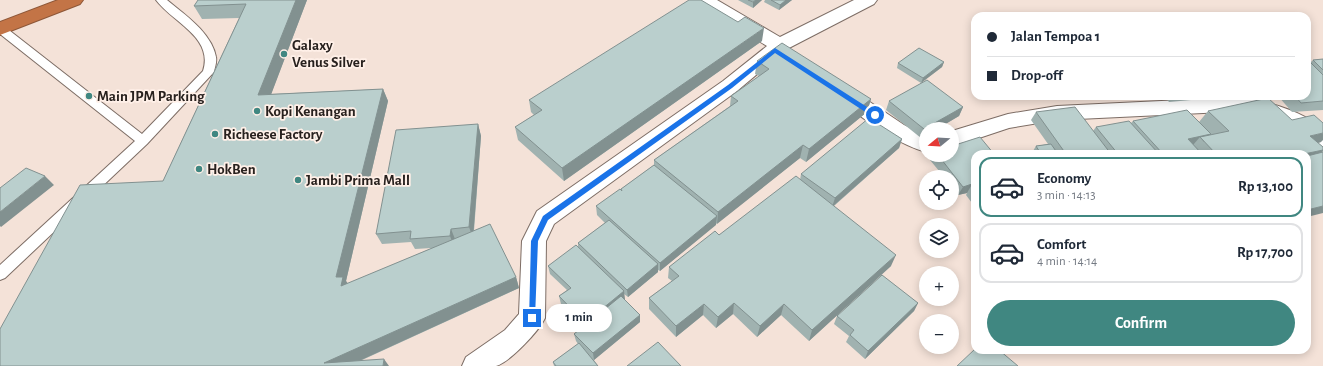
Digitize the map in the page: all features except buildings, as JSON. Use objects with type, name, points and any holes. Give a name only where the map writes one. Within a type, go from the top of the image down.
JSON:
[{"type":"highway","points":[[0,23],[31,0]]},
{"type":"highway","points":[[0,23],[74,0]]},
{"type":"street","points":[[704,0],[783,52]]},
{"type":"street","points":[[475,366],[514,338],[532,318],[534,241],[546,218],[730,86],[868,0]]},
{"type":"street","points":[[825,82],[905,136],[919,143]]},
{"type":"street","points":[[959,137],[1008,122],[1056,113],[1245,104],[1278,112],[1300,123],[1323,140]]},
{"type":"lane","points":[[2,274],[143,141],[208,72],[212,58],[209,49],[201,38],[161,0]]},
{"type":"lane","points":[[0,23],[23,46],[143,141]]},
{"type":"place","name":"Galaxy Venus Silver","points":[[284,54]]},
{"type":"place","name":"Main JPM Parking","points":[[89,96]]},
{"type":"place","name":"Kopi Kenangan","points":[[257,111]]},
{"type":"place","name":"Richeese Factory","points":[[215,134]]},
{"type":"place","name":"HokBen","points":[[199,169]]},
{"type":"place","name":"Jambi Prima Mall","points":[[298,180]]},
{"type":"route","points":[[532,318],[534,241],[546,218],[730,86],[775,50],[875,115]]}]
